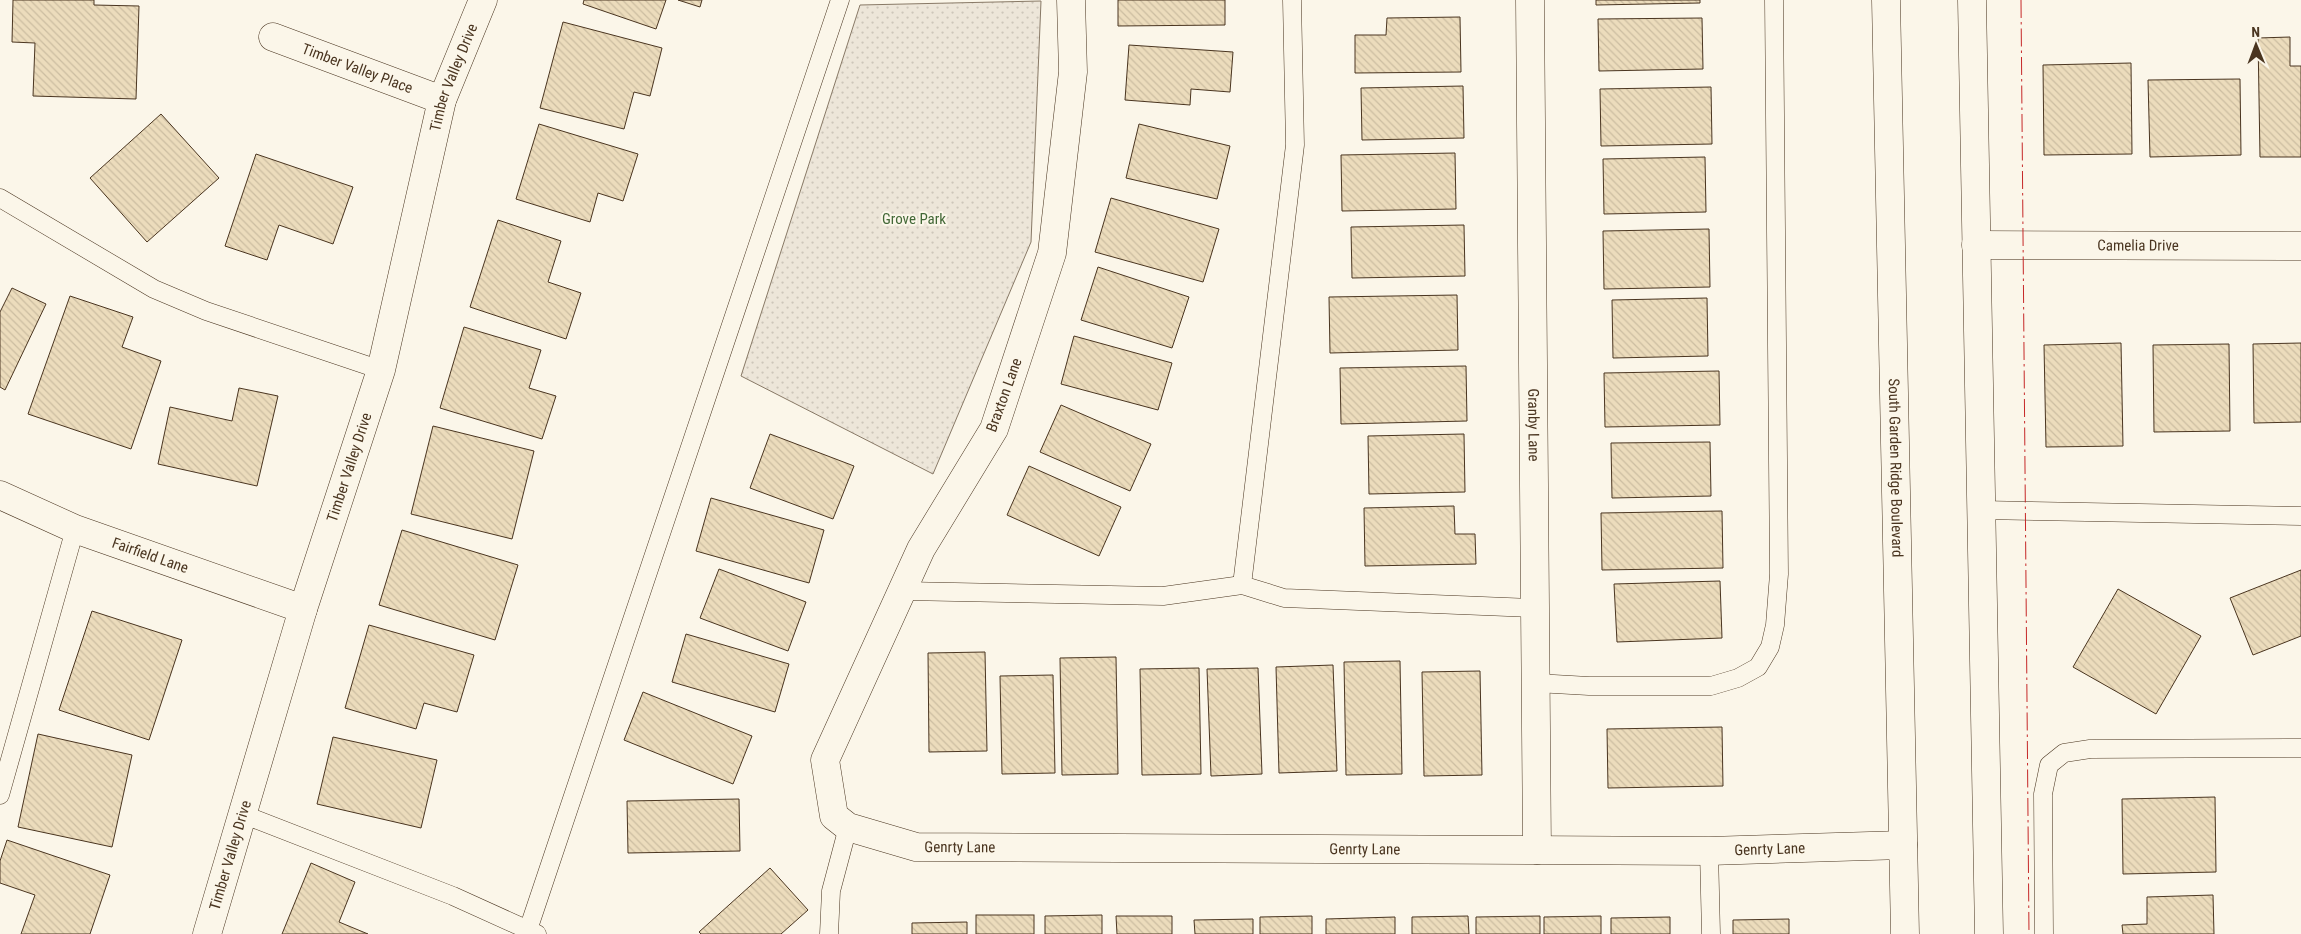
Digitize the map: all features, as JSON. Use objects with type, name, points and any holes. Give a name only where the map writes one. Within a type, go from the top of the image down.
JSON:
[{"type":"street","name":"Timber Valley Drive","points":[[207,934],[303,608],[380,370],[442,100],[482,0]]},
{"type":"street","name":"Braxton Lane","points":[[841,822],[825,760],[904,591],[921,549],[994,429],[1052,253],[1072,72],[1071,0]]},
{"type":"street","name":"Granby Lane","points":[[1530,0],[1538,850]]},
{"type":"street","name":"South Garden Ridge Boulevard","points":[[1886,0],[1904,934]]},
{"type":"street","points":[[1972,0],[1989,934]]},
{"type":"street","name":"Timber Valley Place","points":[[273,37],[442,100]]},
{"type":"street","name":"Camelia Drive","points":[[1976,245],[2301,246]]},
{"type":"street","name":"Fairfield Lane","points":[[0,495],[75,529],[303,608]]},
{"type":"street","name":"Genrty Lane","points":[[841,822],[916,847],[1709,851],[1903,845]]},
{"type":"lane","points":[[242,814],[453,896],[532,932],[840,0]]},
{"type":"lane","points":[[1242,585],[1295,145],[1292,0]]},
{"type":"lane","points":[[1536,683],[1589,686],[1711,686],[1738,678],[1758,667],[1770,647],[1775,625],[1779,574],[1774,0]]},
{"type":"lane","points":[[0,198],[154,289],[206,311],[380,370]]},
{"type":"lane","points":[[1981,510],[2301,516]]},
{"type":"lane","points":[[0,795],[5,760],[75,529]]},
{"type":"lane","points":[[904,591],[1163,596],[1242,585],[1284,598],[1535,608]]},
{"type":"lane","points":[[2044,934],[2043,794],[2049,765],[2064,753],[2090,749],[2152,747],[2301,748]]},
{"type":"lane","points":[[829,934],[831,891],[841,822]]},
{"type":"lane","points":[[1709,851],[1711,934]]},
{"type":"green space","name":"Grove Park","points":[[1041,1],[1031,242],[933,474],[741,376],[860,5]]},
{"type":"building","points":[[13,0],[94,0],[94,5],[139,6],[136,99],[33,96],[35,43],[12,42]]},
{"type":"building","points":[[584,0],[666,0],[656,29],[583,4]]},
{"type":"building","points":[[678,0],[702,0],[700,7]]},
{"type":"building","points":[[1118,0],[1225,0],[1225,25],[1118,26]]},
{"type":"building","points":[[1596,0],[1700,0],[1700,3],[1596,5]]},
{"type":"building","points":[[1460,17],[1461,72],[1355,73],[1355,35],[1386,35],[1387,18]]},
{"type":"building","points":[[1702,18],[1703,69],[1599,71],[1598,19]]},
{"type":"building","points":[[563,22],[662,48],[650,96],[634,92],[624,129],[540,108]]},
{"type":"building","points":[[2290,37],[2290,66],[2301,66],[2301,157],[2260,157],[2258,38]]},
{"type":"building","points":[[1129,45],[1233,52],[1230,92],[1191,89],[1190,105],[1125,100]]},
{"type":"building","points":[[2131,63],[2132,154],[2044,155],[2043,65]]},
{"type":"building","points":[[2240,79],[2241,155],[2150,157],[2148,80]]},
{"type":"building","points":[[1463,86],[1464,138],[1362,140],[1361,88]]},
{"type":"building","points":[[1711,87],[1712,144],[1601,146],[1600,89]]},
{"type":"building","points":[[161,114],[219,178],[147,242],[90,178]]},
{"type":"building","points":[[539,124],[638,154],[623,201],[598,193],[590,222],[516,199]]},
{"type":"building","points":[[1139,124],[1230,146],[1217,199],[1126,178]]},
{"type":"building","points":[[1455,153],[1456,209],[1342,211],[1341,155]]},
{"type":"building","points":[[256,154],[353,187],[333,244],[279,225],[267,260],[225,246]]},
{"type":"building","points":[[1705,157],[1706,212],[1604,214],[1603,159]]},
{"type":"building","points":[[1111,198],[1219,229],[1203,282],[1095,252]]},
{"type":"building","points":[[498,220],[561,241],[548,282],[581,293],[566,339],[470,307]]},
{"type":"building","points":[[1464,225],[1465,276],[1352,278],[1351,227]]},
{"type":"building","points":[[1709,229],[1710,287],[1604,289],[1603,231]]},
{"type":"building","points":[[1098,267],[1189,297],[1172,348],[1081,320]]},
{"type":"building","points":[[12,288],[46,304],[5,390],[0,387],[0,312]]},
{"type":"building","points":[[1457,295],[1458,350],[1330,353],[1329,297]]},
{"type":"building","points":[[70,296],[133,317],[122,347],[161,361],[131,449],[28,414]]},
{"type":"building","points":[[1707,298],[1708,356],[1613,358],[1612,300]]},
{"type":"building","points":[[464,327],[541,350],[529,388],[556,396],[542,439],[440,408]]},
{"type":"building","points":[[1074,336],[1172,363],[1158,410],[1061,384]]},
{"type":"building","points":[[2121,343],[2123,446],[2046,447],[2044,345]]},
{"type":"building","points":[[2301,343],[2301,422],[2254,423],[2253,344]]},
{"type":"building","points":[[2229,344],[2230,431],[2154,432],[2153,345]]},
{"type":"building","points":[[1466,366],[1467,421],[1341,424],[1340,368]]},
{"type":"building","points":[[1719,371],[1720,425],[1605,427],[1604,373]]},
{"type":"building","points":[[239,388],[278,396],[257,486],[158,464],[170,407],[232,421]]},
{"type":"building","points":[[1061,405],[1151,444],[1130,491],[1040,452]]},
{"type":"building","points":[[433,426],[534,451],[512,539],[411,514]]},
{"type":"building","points":[[770,434],[854,466],[833,519],[750,488]]},
{"type":"building","points":[[1464,434],[1465,492],[1369,494],[1368,436]]},
{"type":"building","points":[[1710,442],[1711,496],[1612,498],[1611,443]]},
{"type":"building","points":[[1029,466],[1121,507],[1099,556],[1007,515]]},
{"type":"building","points":[[711,498],[824,530],[809,583],[696,551]]},
{"type":"building","points":[[1454,506],[1455,534],[1475,534],[1476,564],[1365,566],[1364,508]]},
{"type":"building","points":[[1722,511],[1723,568],[1602,570],[1601,513]]},
{"type":"building","points":[[402,530],[518,565],[495,640],[379,605]]},
{"type":"building","points":[[719,569],[806,602],[788,651],[700,618]]},
{"type":"building","points":[[2301,570],[2301,636],[2253,655],[2230,598]]},
{"type":"building","points":[[1720,581],[1722,638],[1617,642],[1614,584]]},
{"type":"building","points":[[2118,589],[2201,636],[2156,714],[2073,667]]},
{"type":"building","points":[[92,611],[182,640],[149,740],[59,710]]},
{"type":"building","points":[[369,625],[474,655],[457,712],[424,703],[416,729],[345,708]]},
{"type":"building","points":[[686,634],[789,664],[775,712],[672,682]]},
{"type":"building","points":[[985,652],[987,751],[929,752],[928,653]]},
{"type":"building","points":[[1116,657],[1118,774],[1062,775],[1060,658]]},
{"type":"building","points":[[1400,661],[1402,774],[1346,775],[1344,662]]},
{"type":"building","points":[[1333,665],[1337,771],[1279,773],[1276,667]]},
{"type":"building","points":[[1199,668],[1201,774],[1142,775],[1140,669]]},
{"type":"building","points":[[1258,668],[1262,774],[1211,776],[1207,669]]},
{"type":"building","points":[[1480,671],[1482,775],[1424,776],[1422,672]]},
{"type":"building","points":[[1053,675],[1055,773],[1002,774],[1000,676]]},
{"type":"building","points":[[643,692],[752,736],[733,784],[624,740]]},
{"type":"building","points":[[1722,727],[1723,786],[1608,788],[1607,729]]},
{"type":"building","points":[[38,734],[132,755],[112,847],[18,827]]},
{"type":"building","points":[[333,737],[437,760],[421,828],[317,804]]},
{"type":"building","points":[[2215,797],[2216,872],[2123,874],[2122,799]]},
{"type":"building","points":[[739,799],[740,851],[628,853],[627,801]]},
{"type":"building","points":[[7,840],[110,875],[90,934],[21,934],[35,895],[0,883],[0,861]]},
{"type":"building","points":[[311,863],[355,882],[339,922],[368,934],[282,934]]},
{"type":"building","points":[[770,868],[808,910],[781,934],[701,934],[699,932]]},
{"type":"building","points":[[2213,895],[2214,934],[2123,934],[2122,925],[2147,924],[2147,897]]},
{"type":"building","points":[[976,915],[1034,915],[1034,934],[976,934]]},
{"type":"building","points":[[1102,915],[1102,934],[1045,934],[1045,916]]},
{"type":"building","points":[[1116,916],[1172,916],[1172,934],[1117,934]]},
{"type":"building","points":[[1312,916],[1312,934],[1260,934],[1260,917]]},
{"type":"building","points":[[1468,916],[1469,934],[1412,934],[1412,917]]},
{"type":"building","points":[[1540,916],[1540,934],[1476,934],[1476,917]]},
{"type":"building","points":[[1601,916],[1601,934],[1544,934],[1544,917]]},
{"type":"building","points":[[1395,917],[1395,934],[1326,934],[1326,919]]},
{"type":"building","points":[[1670,917],[1670,934],[1611,934],[1611,918]]},
{"type":"building","points":[[1253,919],[1253,934],[1195,934],[1194,920]]},
{"type":"building","points":[[1789,919],[1789,934],[1733,934],[1733,920]]},
{"type":"building","points":[[967,922],[967,934],[912,934],[912,923]]},
{"type":"power","points":[[2021,0],[2029,934]]}]
